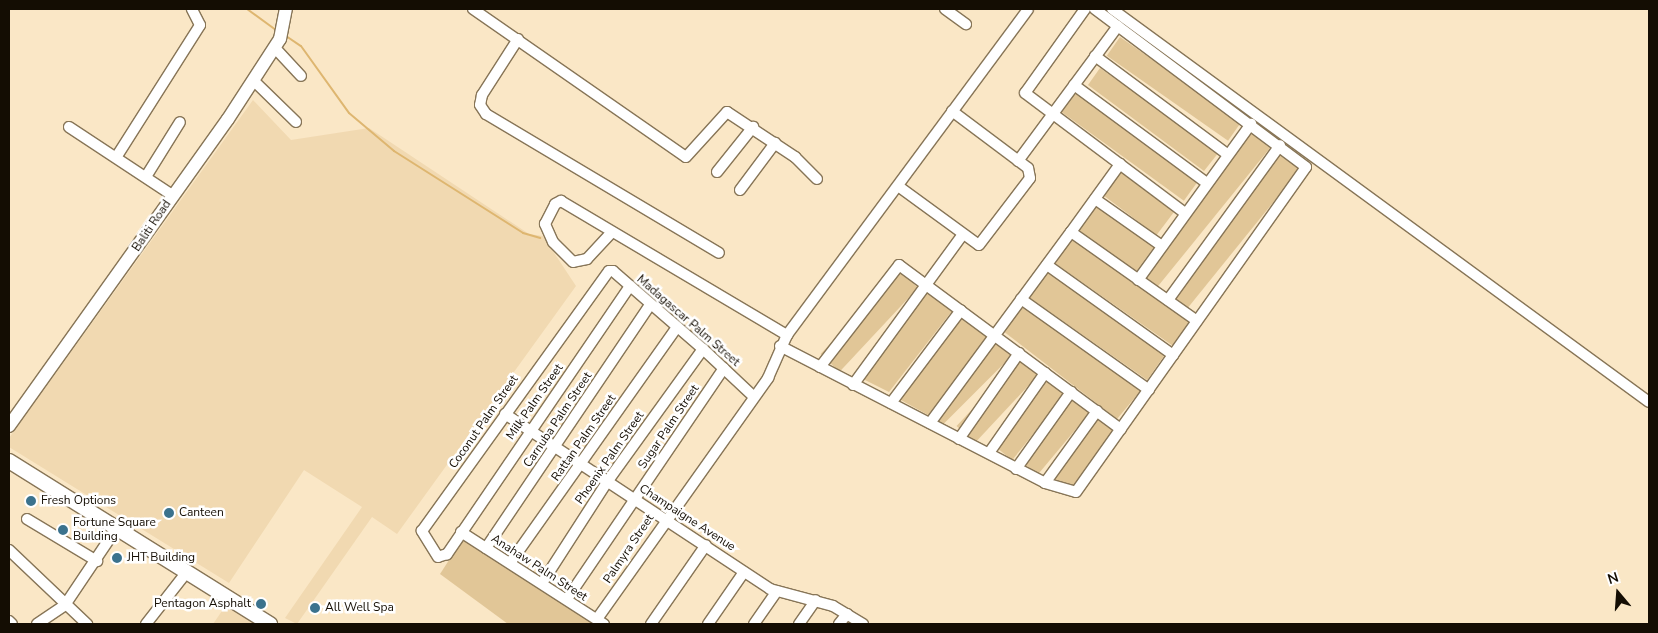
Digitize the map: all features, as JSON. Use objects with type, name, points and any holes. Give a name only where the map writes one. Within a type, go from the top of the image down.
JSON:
[{"type":"highway","points":[[9,461],[270,624]]},
{"type":"main road","points":[[282,34],[286,9]]},
{"type":"main road","name":"Baliti Road","points":[[9,426],[253,80],[282,34]]},
{"type":"street","points":[[117,156],[200,25],[192,9]]},
{"type":"street","points":[[473,9],[686,158],[724,113],[753,127],[810,169],[818,179]]},
{"type":"street","points":[[945,9],[966,24]]},
{"type":"street","name":"Palmyra Street","points":[[600,622],[665,518],[752,395],[768,378],[780,346],[787,335],[1028,9]]},
{"type":"street","points":[[1085,9],[1025,91],[1052,114],[1185,213]]},
{"type":"street","points":[[780,346],[989,453],[1016,469],[1045,483],[1076,492],[1306,170],[1305,164],[1095,9]]},
{"type":"street","points":[[1112,9],[1649,402]]},
{"type":"street","points":[[1018,161],[1118,26]]},
{"type":"street","points":[[282,34],[301,76]]},
{"type":"street","points":[[518,39],[482,96],[480,105],[486,114],[719,253]]},
{"type":"street","points":[[1095,56],[1228,154]]},
{"type":"street","points":[[253,80],[296,122]]},
{"type":"street","points":[[1074,85],[1207,183]]},
{"type":"street","points":[[898,186],[961,237],[979,245],[984,241],[1030,178],[1032,173],[952,111]]},
{"type":"street","points":[[147,175],[180,122]]},
{"type":"street","points":[[1138,280],[1250,124]]},
{"type":"street","points":[[69,126],[147,175],[172,195]]},
{"type":"street","points":[[717,172],[753,127]]},
{"type":"street","points":[[740,190],[775,143]]},
{"type":"street","points":[[1168,300],[1280,145]]},
{"type":"street","points":[[930,423],[1120,164]]},
{"type":"street","points":[[1095,199],[1162,246]]},
{"type":"street","points":[[612,232],[593,247],[590,256],[573,262],[553,242],[545,224],[555,204],[561,201],[787,335]]},
{"type":"street","points":[[1071,232],[1197,321]]},
{"type":"street","points":[[853,385],[961,237]]},
{"type":"street","points":[[1047,265],[1173,355]]},
{"type":"street","points":[[820,367],[894,267],[925,284],[1121,429]]},
{"type":"street","name":"Madagascar Palm Street","points":[[605,272],[613,271],[703,349],[752,395]]},
{"type":"street","name":"Coconut Palm Street","points":[[461,532],[442,558],[423,538],[422,531],[605,272]]},
{"type":"street","name":"Milk Palm Street","points":[[461,532],[630,286]]},
{"type":"street","points":[[1021,299],[1149,390]]},
{"type":"street","name":"Carnuba Palm Street","points":[[486,548],[650,305]]},
{"type":"street","points":[[891,403],[961,310]]},
{"type":"street","name":"Rattan Palm Street","points":[[510,562],[583,463],[677,327]]},
{"type":"street","name":"Phoenix Palm Street","points":[[542,583],[607,482],[703,349]]},
{"type":"street","points":[[959,438],[1019,353]]},
{"type":"street","name":"Sugar Palm Street","points":[[567,599],[724,368]]},
{"type":"street","points":[[989,453],[1045,372]]},
{"type":"street","points":[[1016,469],[1070,392]]},
{"type":"street","points":[[1045,483],[1097,411]]},
{"type":"street","name":"Champaigne Avenue","points":[[505,414],[583,463],[607,482],[665,518],[744,572],[777,591],[816,600],[847,614],[863,624]]},
{"type":"street","points":[[27,519],[97,561]]},
{"type":"street","points":[[37,624],[65,605],[97,561],[116,529]]},
{"type":"street","name":"Anahaw Palm Street","points":[[461,532],[600,622]]},
{"type":"street","points":[[651,624],[706,545]]},
{"type":"street","points":[[9,550],[86,624]]},
{"type":"street","points":[[146,624],[186,572]]},
{"type":"street","points":[[708,624],[744,572]]},
{"type":"street","points":[[754,624],[777,591]]},
{"type":"street","points":[[799,624],[816,600]]},
{"type":"street","points":[[839,624],[847,614]]},
{"type":"street","points":[[9,621],[12,624]]},
{"type":"shaded area","points":[[1120,37],[1241,122],[1228,141],[1107,56]]},
{"type":"shaded area","points":[[1100,68],[1219,152],[1204,171],[1088,85]]},
{"type":"shaded area","points":[[1075,92],[1198,181],[1184,201],[1061,111]]},
{"type":"shaded area","points":[[253,100],[291,140],[369,128],[529,234],[543,236],[576,286],[397,534],[372,517],[297,624],[285,618],[362,507],[304,470],[229,583],[9,447],[9,438]]},
{"type":"shaded area","points":[[1249,131],[1270,148],[1157,287],[1136,270]]},
{"type":"shaded area","points":[[1280,151],[1301,168],[1188,308],[1167,291]]},
{"type":"shaded area","points":[[1121,171],[1175,211],[1156,235],[1103,195]]},
{"type":"shaded area","points":[[1096,203],[1154,247],[1135,272],[1077,229]]},
{"type":"shaded area","points":[[1073,238],[1191,321],[1173,346],[1055,263]]},
{"type":"shaded area","points":[[899,270],[918,288],[840,372],[821,354]]},
{"type":"shaded area","points":[[1047,272],[1165,355],[1147,380],[1029,297]]},
{"type":"shaded area","points":[[927,290],[952,311],[889,392],[863,379]]},
{"type":"shaded area","points":[[1023,305],[1142,389],[1117,419],[1003,331]]},
{"type":"shaded area","points":[[962,318],[988,335],[930,416],[899,399]]},
{"type":"shaded area","points":[[995,340],[1011,356],[942,426],[926,409]]},
{"type":"shaded area","points":[[1020,358],[1038,375],[975,443],[957,426]]},
{"type":"shaded area","points":[[1046,377],[1066,393],[1012,460],[992,444]]},
{"type":"shaded area","points":[[1071,396],[1090,412],[1037,475],[1018,459]]},
{"type":"shaded area","points":[[1097,416],[1114,430],[1072,488],[1054,479]]},
{"type":"shaded area","points":[[464,537],[595,624],[508,624],[440,574]]},
{"type":"shaded area","points":[[226,605],[255,624],[213,624]]},
{"type":"waterway","points":[[247,9],[277,31]]},
{"type":"waterway","points":[[286,36],[301,46],[349,113],[394,151],[523,233],[540,238]]},
{"type":"place","name":"Fresh Options","points":[[31,501]]},
{"type":"place","name":"Canteen","points":[[169,513]]},
{"type":"place","name":"Fortune Square Building","points":[[63,530]]},
{"type":"place","name":"JHT Building","points":[[117,558]]},
{"type":"place","name":"Pentagon Asphalt","points":[[261,604]]},
{"type":"place","name":"All Well Spa","points":[[315,608]]}]
